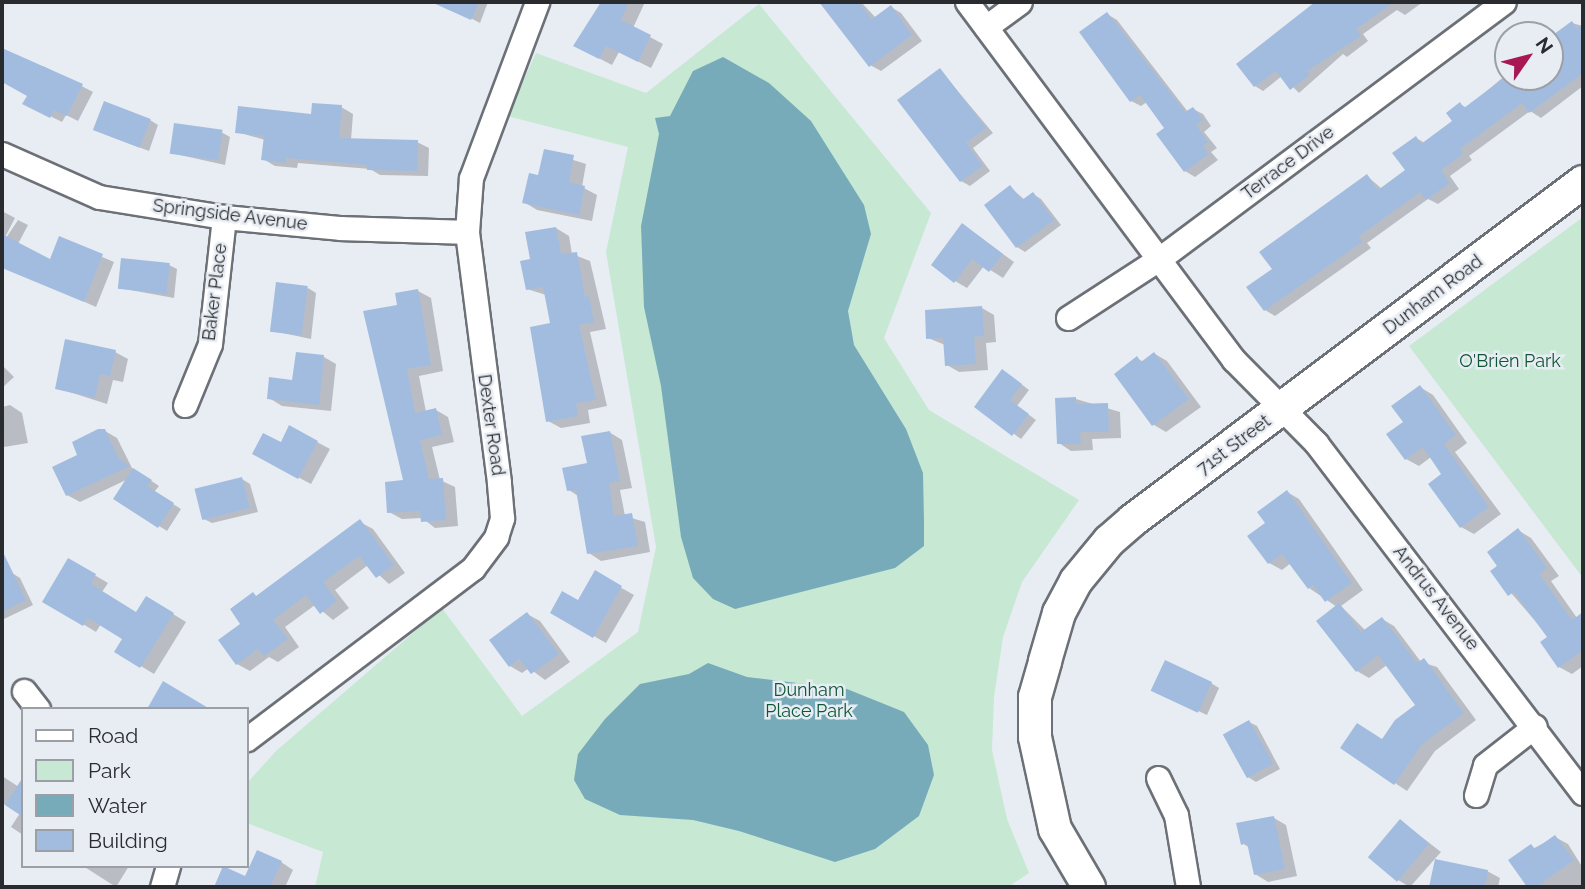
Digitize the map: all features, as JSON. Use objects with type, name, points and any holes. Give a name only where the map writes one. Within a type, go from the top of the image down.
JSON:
[{"type":"street","name":"Dexter Road","points":[[248,738],[473,568],[496,537],[502,518],[499,482],[467,232],[471,178],[537,2]]},
{"type":"street","name":"71st Street","points":[[967,2],[1234,360],[1282,409],[1109,541],[1076,581],[1059,614],[1035,697],[1035,737],[1055,829],[1089,887]]},
{"type":"street","points":[[986,27],[1020,2]]},
{"type":"street","name":"Terrace Drive","points":[[1068,318],[1159,259],[1504,2]]},
{"type":"street","name":"Springside Avenue","points":[[2,154],[99,197],[224,217],[341,228],[467,232]]},
{"type":"street","name":"Dunham Road","points":[[1282,409],[1583,182]]},
{"type":"street","name":"Baker Place","points":[[185,405],[210,344],[224,217]]},
{"type":"street","name":"Andrus Avenue","points":[[1282,409],[1316,443],[1535,726],[1583,793]]},
{"type":"street","points":[[1476,795],[1485,765],[1535,726]]},
{"type":"street","points":[[1158,778],[1176,815],[1188,887]]},
{"type":"street","points":[[162,887],[168,868]]},
{"type":"green space","name":"Dunham Place Park","points":[[759,4],[931,213],[884,338],[929,410],[1079,500],[1022,582],[1003,637],[994,697],[992,750],[1007,819],[1029,873],[1008,887],[315,887],[323,852],[248,823],[248,782],[276,751],[442,608],[522,716],[638,632],[656,547],[606,252],[628,147],[507,116],[536,53],[646,93]]},
{"type":"green space","name":"O'Brien Park","points":[[1583,217],[1583,578],[1409,346]]},
{"type":"water","points":[[723,57],[769,83],[811,121],[864,205],[871,234],[848,311],[854,345],[906,429],[923,473],[924,546],[895,568],[735,609],[713,599],[693,578],[681,537],[661,386],[644,307],[641,226],[659,134],[655,118],[670,116],[693,71]]},
{"type":"water","points":[[708,663],[747,677],[847,689],[904,712],[928,745],[934,775],[919,816],[875,849],[835,862],[739,831],[693,820],[620,815],[585,799],[574,780],[578,754],[605,719],[640,684],[689,674]]},
{"type":"building","points":[[431,2],[479,2],[471,20]]},
{"type":"building","points":[[601,2],[629,2],[621,20],[651,35],[638,62],[606,46],[599,59],[573,46]]},
{"type":"building","points":[[819,2],[858,2],[872,19],[891,5],[912,35],[869,67]]},
{"type":"building","points":[[1315,2],[1394,2],[1356,29],[1361,36],[1307,71],[1310,75],[1290,90],[1276,71],[1254,87],[1236,64]]},
{"type":"building","points":[[1107,12],[1185,112],[1193,107],[1203,120],[1196,125],[1208,142],[1203,146],[1209,154],[1184,172],[1156,134],[1164,128],[1140,95],[1130,102],[1079,32]]},
{"type":"building","points":[[1572,21],[1577,29],[1583,24],[1583,73],[1564,87],[1564,27]]},
{"type":"building","points":[[2,48],[83,84],[67,116],[54,110],[50,118],[22,104],[27,96],[2,82]]},
{"type":"building","points":[[940,68],[986,128],[966,143],[983,166],[960,182],[897,100]]},
{"type":"building","points":[[1494,85],[1494,91],[1559,91],[1529,113],[1522,103],[1460,149],[1463,154],[1441,170],[1450,183],[1426,200],[1420,192],[1358,237],[1362,242],[1264,311],[1246,287],[1272,269],[1259,252],[1367,174],[1378,190],[1405,170],[1392,153],[1416,136],[1421,144],[1452,121],[1446,113],[1460,102],[1464,108]]},
{"type":"building","points":[[104,101],[151,119],[140,148],[93,130]]},
{"type":"building","points":[[312,103],[342,105],[339,138],[418,140],[417,171],[367,170],[367,165],[286,158],[286,163],[261,160],[264,136],[235,133],[238,106],[311,114]]},
{"type":"building","points":[[174,123],[223,130],[218,161],[170,154]]},
{"type":"building","points":[[544,149],[574,155],[569,182],[585,186],[579,215],[522,203],[529,173],[538,175]]},
{"type":"building","points":[[1010,185],[1022,200],[1033,192],[1054,220],[1016,248],[984,205]]},
{"type":"building","points":[[962,223],[1003,254],[989,272],[972,259],[954,283],[931,265]]},
{"type":"building","points":[[556,227],[561,254],[577,252],[585,297],[589,296],[594,322],[579,325],[596,400],[576,403],[578,416],[546,422],[530,327],[550,323],[543,287],[526,290],[520,261],[530,259],[525,232]]},
{"type":"building","points":[[2,234],[50,259],[59,236],[103,254],[84,302],[2,268]]},
{"type":"building","points":[[121,258],[170,263],[166,294],[118,289]]},
{"type":"building","points":[[276,282],[308,286],[302,336],[270,332]]},
{"type":"building","points":[[418,289],[431,365],[407,369],[415,413],[436,408],[442,435],[420,440],[429,479],[443,478],[446,520],[421,522],[420,511],[387,513],[385,482],[403,480],[363,311],[397,305],[395,293]]},
{"type":"building","points":[[982,306],[984,336],[974,337],[976,364],[945,366],[943,338],[926,339],[925,310]]},
{"type":"building","points":[[65,339],[116,350],[110,376],[100,374],[95,398],[55,389]]},
{"type":"building","points":[[296,352],[324,355],[319,405],[267,399],[269,377],[292,380]]},
{"type":"building","points":[[1154,352],[1189,399],[1152,426],[1114,374],[1137,356],[1141,362]]},
{"type":"building","points":[[1002,369],[1022,384],[1010,400],[1029,414],[1012,436],[974,407]]},
{"type":"building","points":[[1420,385],[1456,435],[1444,444],[1489,507],[1460,528],[1428,484],[1441,474],[1423,447],[1405,460],[1386,434],[1403,422],[1391,406]]},
{"type":"building","points":[[1076,397],[1076,404],[1108,403],[1109,432],[1080,432],[1081,444],[1057,444],[1055,398]]},
{"type":"building","points":[[289,425],[318,441],[298,479],[252,454],[263,433],[281,442]]},
{"type":"building","points":[[98,429],[105,429],[119,459],[130,466],[66,496],[52,467],[77,455],[72,442]]},
{"type":"building","points":[[610,431],[620,481],[609,483],[614,516],[632,513],[638,546],[587,554],[576,490],[567,491],[562,468],[587,463],[581,436]]},
{"type":"building","points":[[133,468],[152,480],[147,486],[174,503],[158,528],[113,499]]},
{"type":"building","points":[[242,477],[250,508],[202,520],[194,489]]},
{"type":"building","points":[[1287,490],[1352,583],[1325,602],[1313,585],[1308,589],[1282,554],[1268,564],[1247,536],[1265,523],[1257,512]]},
{"type":"building","points":[[360,519],[394,565],[376,578],[359,556],[323,582],[337,601],[320,614],[306,595],[273,620],[288,639],[264,656],[258,649],[236,665],[218,640],[240,624],[230,609],[253,592],[256,596]]},
{"type":"building","points":[[1518,528],[1547,568],[1539,574],[1572,620],[1583,612],[1583,650],[1558,668],[1540,642],[1547,637],[1514,592],[1508,596],[1490,571],[1497,566],[1487,552]]},
{"type":"building","points":[[2,550],[26,600],[2,612]]},
{"type":"building","points":[[68,558],[96,574],[91,584],[136,612],[146,596],[174,613],[140,668],[114,652],[122,639],[88,618],[83,626],[42,602]]},
{"type":"building","points":[[595,570],[622,586],[593,638],[550,613],[562,591],[578,600]]},
{"type":"building","points":[[1339,603],[1361,632],[1382,617],[1417,663],[1424,658],[1464,713],[1422,744],[1394,785],[1340,748],[1357,723],[1382,739],[1395,720],[1415,705],[1378,655],[1356,672],[1316,621]]},
{"type":"building","points":[[527,612],[559,654],[531,674],[519,659],[509,667],[489,640]]},
{"type":"building","points":[[1165,660],[1212,682],[1198,713],[1151,691]]},
{"type":"building","points":[[163,681],[207,707],[148,707]]},
{"type":"building","points":[[1249,720],[1273,764],[1247,778],[1223,735]]},
{"type":"building","points":[[21,780],[21,816],[5,805]]},
{"type":"building","points":[[1274,816],[1285,869],[1254,875],[1247,843],[1241,845],[1236,823]]},
{"type":"building","points":[[1400,819],[1429,843],[1397,882],[1368,857]]},
{"type":"building","points":[[1555,835],[1574,860],[1536,887],[1527,887],[1508,860],[1531,844],[1535,849]]},
{"type":"building","points":[[257,850],[282,861],[270,887],[214,887],[222,868],[245,876]]},
{"type":"building","points":[[1435,859],[1488,870],[1485,887],[1429,887]]}]
